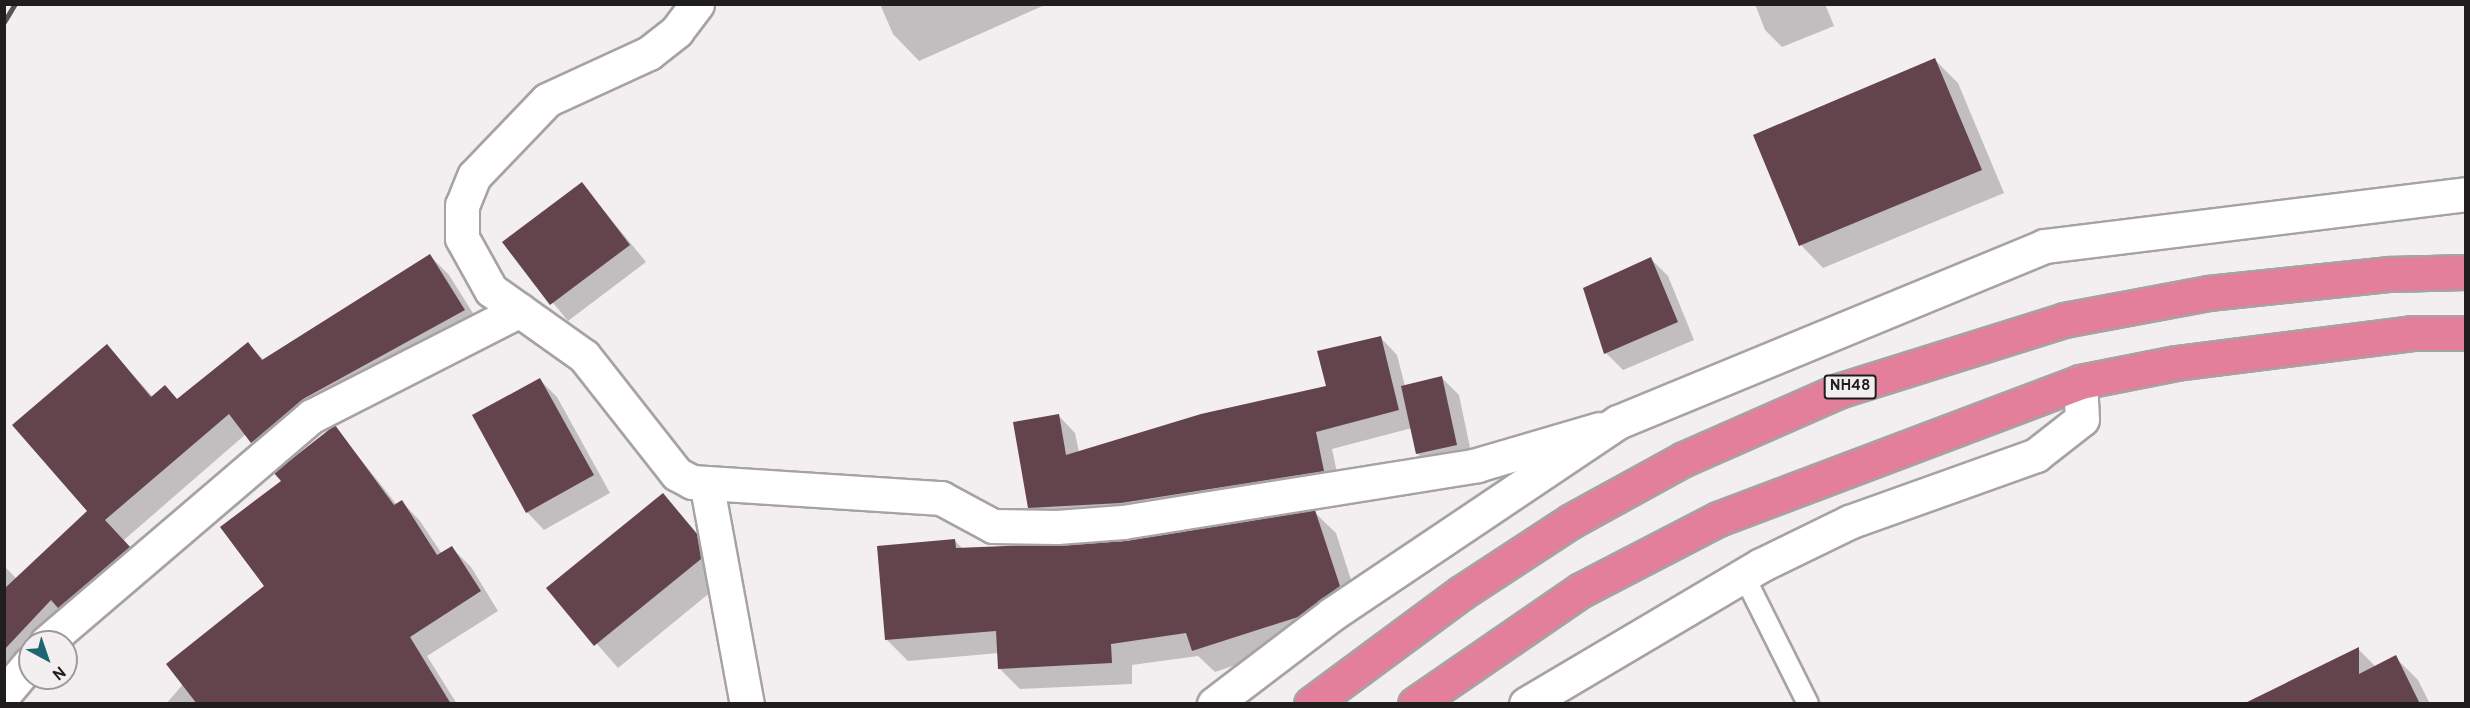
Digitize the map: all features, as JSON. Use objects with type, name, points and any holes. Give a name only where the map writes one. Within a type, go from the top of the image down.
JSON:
[{"type":"highway","name":"NH48","points":[[1311,704],[1461,593],[1571,521],[1684,459],[1838,391],[2064,320],[2208,293],[2390,274],[2466,272]]},
{"type":"highway","points":[[1415,704],[1581,590],[1718,519],[1859,462],[2080,382],[2176,363],[2412,333],[2466,333]]},
{"type":"street","points":[[697,4],[677,31],[649,52],[547,100],[474,176],[462,205],[462,238],[491,290],[584,356],[677,474],[707,488],[941,498],[993,526],[1089,525],[1477,465],[1618,422],[2044,246],[2466,194]]},
{"type":"street","points":[[61,630],[312,416],[520,310]]},
{"type":"street","points":[[1526,704],[1743,574],[1849,522],[2036,455],[2082,419],[2080,382]]},
{"type":"street","points":[[1214,704],[1332,614],[1618,422]]},
{"type":"street","points":[[707,488],[747,704]]},
{"type":"street","points":[[4,694],[18,677]]},
{"type":"lane","points":[[1743,574],[1808,704]]},
{"type":"building","points":[[1935,58],[1982,170],[1799,246],[1753,135]]},
{"type":"building","points":[[582,182],[630,245],[550,305],[502,242]]},
{"type":"building","points":[[430,254],[465,310],[303,399],[251,443],[229,414],[105,520],[130,547],[58,608],[51,600],[23,630],[18,630],[18,635],[4,650],[4,589],[87,511],[12,425],[107,344],[151,397],[165,385],[177,399],[248,342],[262,360]]},
{"type":"building","points":[[1651,257],[1678,322],[1604,354],[1583,288]]},
{"type":"building","points":[[1381,336],[1399,410],[1316,432],[1324,471],[1121,503],[1028,508],[1013,422],[1059,414],[1066,455],[1201,414],[1326,386],[1317,351]]},
{"type":"building","points":[[1442,376],[1457,445],[1416,454],[1401,386]]},
{"type":"building","points":[[540,378],[594,475],[526,513],[472,415]]},
{"type":"building","points":[[335,425],[394,505],[402,500],[437,555],[452,546],[481,591],[410,637],[451,704],[197,704],[166,664],[264,586],[220,527],[281,481],[274,473]]},
{"type":"building","points":[[663,493],[697,534],[701,559],[594,646],[546,588]]},
{"type":"building","points":[[1315,510],[1340,586],[1298,617],[1192,651],[1186,633],[1111,644],[1112,663],[998,669],[996,631],[885,640],[877,546],[955,539],[956,548],[1125,541]]},
{"type":"building","points":[[2359,647],[2359,674],[2396,655],[2420,704],[2243,704]]},
{"type":"railway","points":[[4,22],[15,4]]}]
